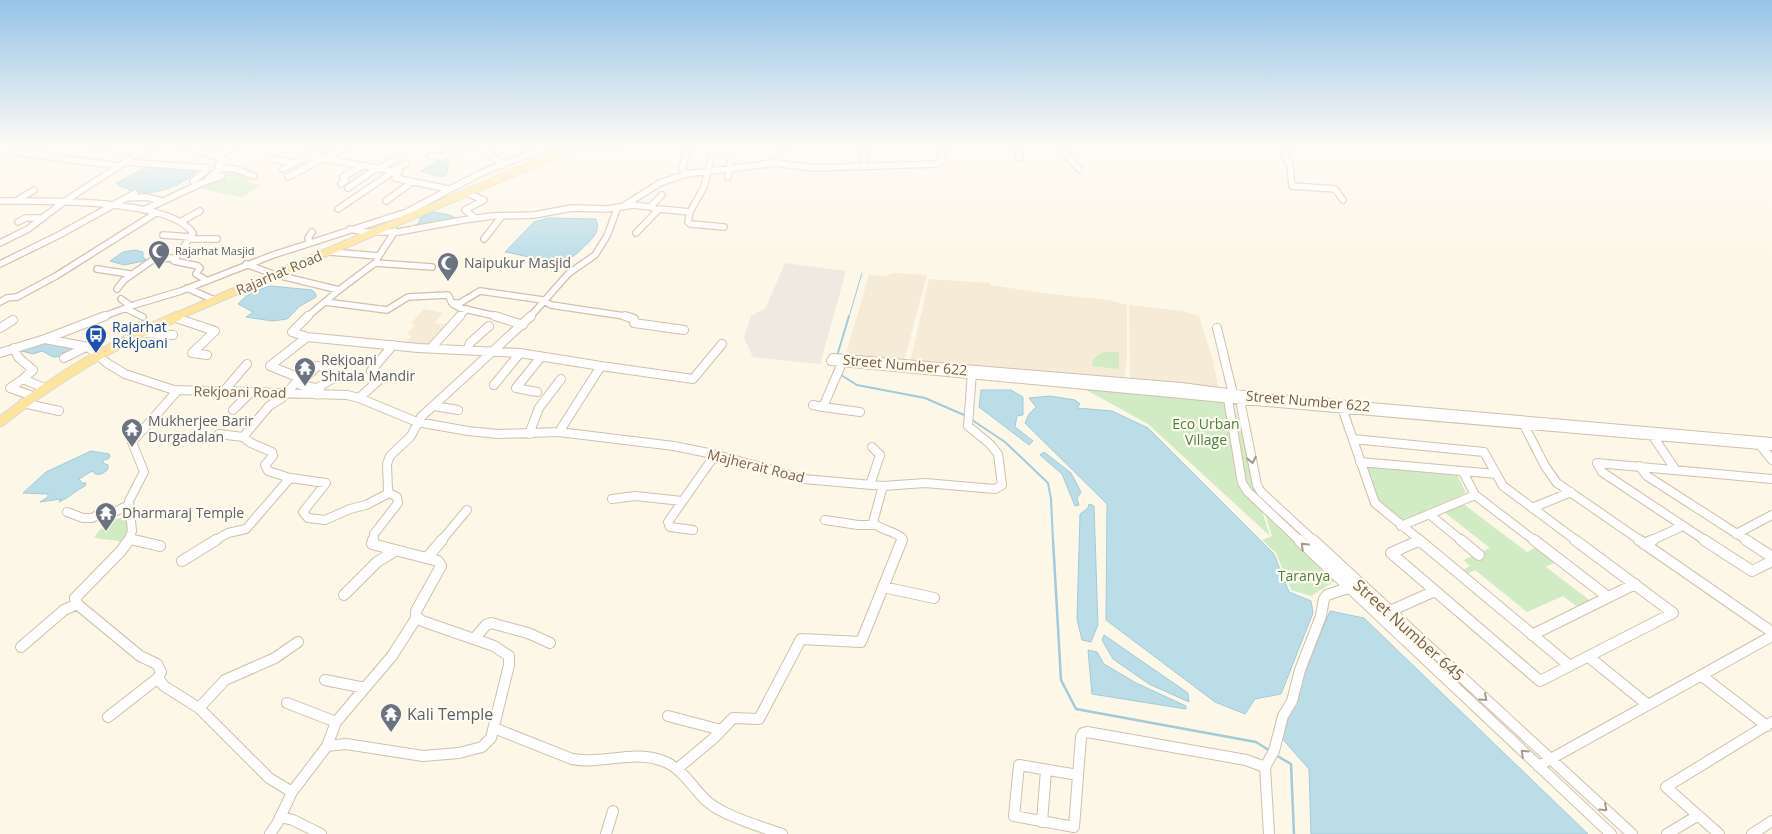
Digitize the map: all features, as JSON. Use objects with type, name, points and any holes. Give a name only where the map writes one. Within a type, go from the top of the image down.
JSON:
[{"type":"main road","name":"Rajarhat Road","points":[[0,422],[53,383],[98,355],[142,333],[482,185]]},
{"type":"main road","name":"Rajarhat Road","points":[[0,418],[42,387],[157,323],[330,252],[372,232],[485,185]]},
{"type":"street","points":[[0,243],[23,232],[65,200],[89,185]]},
{"type":"street","points":[[144,210],[197,185]]},
{"type":"street","points":[[348,188],[353,185]]},
{"type":"street","points":[[338,209],[373,185]]},
{"type":"street","points":[[386,201],[408,185]]},
{"type":"street","points":[[425,185],[448,190]]},
{"type":"street","points":[[2,351],[45,339],[128,307],[187,288],[246,264],[310,242],[407,212],[458,185]]},
{"type":"street","points":[[389,492],[386,464],[395,450],[415,432],[417,422],[546,302],[553,289],[568,274],[588,262],[597,253],[607,236],[612,219],[618,209],[657,185]]},
{"type":"street","points":[[704,185],[690,212],[688,222],[690,224],[724,227]]},
{"type":"street","points":[[1292,185],[1335,189],[1343,200]]},
{"type":"street","points":[[16,201],[34,190]]},
{"type":"street","points":[[0,264],[59,235],[110,205],[135,193]]},
{"type":"street","points":[[466,193],[484,200],[465,210],[475,218]]},
{"type":"street","points":[[650,207],[662,194]]},
{"type":"street","points":[[124,198],[141,197],[162,201]]},
{"type":"street","points":[[0,201],[65,200],[110,205],[156,213],[182,221],[193,229],[191,238],[174,258],[154,259],[130,274],[117,289]]},
{"type":"street","points":[[350,229],[372,232],[394,231],[475,218],[534,215],[572,208],[618,209],[633,205],[690,212]]},
{"type":"street","points":[[636,232],[659,209]]},
{"type":"street","points":[[182,221],[200,210]]},
{"type":"street","points":[[0,302],[7,298],[18,297],[56,276],[156,213]]},
{"type":"street","points":[[484,239],[502,216]]},
{"type":"street","points":[[18,222],[26,218],[43,218]]},
{"type":"street","points":[[394,231],[375,264],[339,290],[292,332],[307,336],[393,345],[520,353],[693,380],[722,344]]},
{"type":"street","points":[[310,242],[308,238],[312,232]]},
{"type":"street","points":[[163,235],[217,239]]},
{"type":"street","points":[[330,252],[379,256]]},
{"type":"street","points":[[174,258],[174,261],[198,266],[200,268],[196,274],[206,280]]},
{"type":"street","points":[[246,264],[275,274],[339,290]]},
{"type":"street","points":[[375,264],[432,267]]},
{"type":"street","points":[[97,269],[130,274]]},
{"type":"street","points":[[187,288],[212,299]]},
{"type":"street","points":[[452,303],[460,303],[480,291],[546,302],[551,305],[630,317],[634,319],[634,323],[641,325],[684,330]]},
{"type":"street","points":[[325,302],[387,310],[408,297],[448,295],[452,303],[467,310],[499,317],[522,325]]},
{"type":"street","points":[[121,299],[128,307],[143,317]]},
{"type":"street","points":[[432,348],[467,310]]},
{"type":"street","points":[[176,318],[215,331],[192,353],[207,355]]},
{"type":"street","points":[[0,328],[13,320]]},
{"type":"street","points":[[468,349],[470,343],[489,326]]},
{"type":"street","points":[[1217,328],[1233,396]]},
{"type":"street","points":[[142,333],[152,336],[162,334],[173,335]]},
{"type":"street","points":[[243,437],[269,406],[287,393],[300,378],[270,366],[307,336]]},
{"type":"street","points":[[45,339],[86,347]]},
{"type":"street","points":[[359,398],[378,381],[370,371],[393,345]]},
{"type":"street","points":[[64,358],[86,347]]},
{"type":"street","name":"Rekjoani Road","points":[[86,347],[125,374],[178,390],[287,393],[317,391],[359,398],[417,422]]},
{"type":"street","points":[[14,348],[18,357],[33,370],[10,388],[30,395]]},
{"type":"street","points":[[494,385],[520,353]]},
{"type":"street","points":[[537,392],[516,388],[541,357]]},
{"type":"street","name":"Street Number 622","points":[[823,406],[842,363],[885,365],[1772,442]]},
{"type":"street","points":[[224,391],[246,364]]},
{"type":"street","points":[[318,366],[341,370],[317,391],[300,383],[318,366]]},
{"type":"street","points":[[559,432],[580,396],[600,370],[600,366]]},
{"type":"street","name":"Majherait Road","points":[[417,422],[468,432],[529,434],[559,432],[674,446],[715,455],[795,478],[884,486],[925,483],[990,490],[1000,487],[1002,482],[998,454],[990,444],[968,426],[972,373]]},
{"type":"street","points":[[23,379],[42,387]]},
{"type":"street","points":[[529,434],[540,408],[561,379]]},
{"type":"street","name":"Rekjoani Road","points":[[129,539],[131,534],[129,505],[131,496],[144,475],[144,469],[132,442],[178,390]]},
{"type":"street","points":[[233,410],[251,392]]},
{"type":"street","name":"Street Number 622","points":[[1233,396],[1524,425],[1772,446]]},
{"type":"street","name":"Street Number 645","points":[[1233,396],[1257,485],[1261,492],[1632,834]]},
{"type":"street","name":"Street Number 645","points":[[1233,396],[1244,488],[1611,834]]},
{"type":"street","points":[[24,403],[59,411]]},
{"type":"street","points":[[813,405],[860,412]]},
{"type":"street","points":[[434,406],[458,410]]},
{"type":"street","points":[[1342,408],[1375,503],[1570,666]]},
{"type":"street","points":[[1524,425],[1549,473],[1557,483],[1772,632]]},
{"type":"street","points":[[219,434],[243,437],[251,443],[272,452],[273,456],[265,464],[268,471],[290,478],[326,483],[303,512],[308,518],[320,520],[331,518],[350,509],[366,505],[389,492]]},
{"type":"street","points":[[1652,435],[1675,470]]},
{"type":"street","points":[[1353,439],[1483,452],[1503,486],[1673,613],[1542,682],[1391,553],[1418,540]]},
{"type":"street","points":[[1760,445],[1772,460]]},
{"type":"street","points":[[870,485],[880,456],[879,452],[872,447]]},
{"type":"street","points":[[693,530],[668,525],[668,522],[715,455]]},
{"type":"street","points":[[1360,462],[1496,474]]},
{"type":"street","points":[[1772,479],[1597,463],[1602,472],[1749,570],[1752,571],[1772,561]]},
{"type":"street","points":[[1639,466],[1647,476],[1772,557]]},
{"type":"street","points":[[1462,472],[1475,495],[1608,597]]},
{"type":"street","points":[[182,561],[228,533],[246,529],[290,478]]},
{"type":"street","points":[[874,525],[873,519],[884,486]]},
{"type":"street","points":[[270,834],[292,792],[327,746],[336,722],[392,656],[417,617],[416,610],[441,566],[438,561],[372,544],[374,534],[398,502],[397,497],[389,492]]},
{"type":"street","points":[[1532,508],[1571,492]]},
{"type":"street","points":[[1401,526],[1475,495]]},
{"type":"street","points":[[612,499],[635,496],[682,501]]},
{"type":"street","points":[[67,512],[83,518],[92,518],[103,512],[114,512],[129,505]]},
{"type":"street","points":[[427,558],[467,510]]},
{"type":"street","points":[[1429,514],[1478,555]]},
{"type":"street","points":[[1736,534],[1772,515]]},
{"type":"street","points":[[677,769],[702,749],[733,718],[759,719],[801,639],[861,642],[899,551],[902,538],[895,533],[874,525],[858,525],[824,520]]},
{"type":"street","points":[[1644,544],[1683,526]]},
{"type":"street","points":[[108,717],[158,678],[161,672],[157,664],[140,656],[77,604],[75,598],[81,589],[110,563],[129,539],[160,546]]},
{"type":"street","points":[[344,595],[377,562],[395,551]]},
{"type":"street","points":[[1532,635],[1635,584]]},
{"type":"street","points":[[1268,834],[1265,767],[1274,751],[1284,716],[1292,701],[1300,670],[1322,616],[1324,599],[1327,595],[1360,585]]},
{"type":"street","points":[[883,587],[934,598]]},
{"type":"street","points":[[1390,611],[1435,592]]},
{"type":"street","points":[[21,647],[64,610],[77,604]]},
{"type":"street","points":[[327,746],[346,744],[423,756],[459,753],[482,747],[491,738],[510,659],[502,650],[494,646],[422,621],[417,617]]},
{"type":"street","points":[[474,639],[486,625],[491,623],[528,633],[550,643]]},
{"type":"street","points":[[1538,766],[1772,636]]},
{"type":"street","points":[[199,708],[225,680],[274,658],[298,642]]},
{"type":"street","points":[[1589,657],[1648,705]]},
{"type":"street","points":[[1702,676],[1769,727],[1666,787],[1719,834]]},
{"type":"street","points":[[158,678],[164,686],[199,708],[269,778],[292,792]]},
{"type":"street","points":[[324,680],[365,688]]},
{"type":"street","points":[[287,703],[336,722]]},
{"type":"street","points":[[668,716],[721,730]]},
{"type":"street","points":[[494,728],[572,759],[583,760],[642,755],[662,760],[677,769],[709,803],[741,819],[782,834]]},
{"type":"street","points":[[1078,775],[1019,765],[1013,814],[1074,828],[1081,737],[1083,733],[1087,732],[1246,760],[1265,767]]},
{"type":"street","points":[[1042,822],[1046,770]]},
{"type":"street","points":[[606,834],[613,811]]},
{"type":"street","points":[[1667,834],[1697,816]]},
{"type":"street","points":[[280,817],[293,820],[322,834]]},
{"type":"street","points":[[1752,834],[1772,821]]},
{"type":"shaded area","points":[[785,263],[846,271],[820,364],[753,357],[744,338],[751,316],[765,309]]},
{"type":"shaded area","points":[[894,273],[927,275],[904,361],[845,357],[869,275],[884,276]]},
{"type":"shaded area","points":[[929,279],[990,283],[990,285],[1050,294],[1109,300],[1127,305],[1127,358],[1124,382],[910,363]]},
{"type":"shaded area","points":[[1129,305],[1182,311],[1199,316],[1213,361],[1219,391],[1130,382]]},
{"type":"shaded area","points":[[424,309],[443,313],[435,323],[452,324],[431,347],[403,345],[412,336],[407,334],[415,325],[411,323]]},
{"type":"green space","points":[[208,185],[261,185],[242,197],[201,189]]},
{"type":"green space","points":[[1104,352],[1119,352],[1119,369],[1092,366],[1095,357]]},
{"type":"green space","name":"Eco Urban Village","points":[[1079,386],[1232,400],[1241,428],[1252,480],[1270,536],[1148,424]]},
{"type":"green space","points":[[1366,466],[1457,474],[1466,493],[1401,521],[1378,502]]},
{"type":"green space","points":[[1462,503],[1527,552],[1537,547],[1557,561],[1546,567],[1592,602],[1579,608],[1563,596],[1527,612],[1475,570],[1465,575],[1461,571],[1470,566],[1463,560],[1490,548],[1444,512]]},
{"type":"green space","points":[[131,513],[131,534],[125,545],[117,541],[94,537],[110,518],[118,519]]},
{"type":"green space","name":"Taranya","points":[[1265,514],[1335,581],[1311,596],[1291,590],[1276,553],[1262,540],[1272,536]]},
{"type":"water","points":[[120,185],[176,185],[158,191],[147,192],[136,192]]},
{"type":"water","points":[[434,212],[459,219],[410,228],[419,223],[421,217]]},
{"type":"water","points":[[549,218],[596,219],[597,230],[593,238],[580,251],[564,260],[548,261],[505,252],[534,222]]},
{"type":"water","points":[[135,250],[143,252],[143,258],[146,259],[144,261],[124,265],[110,261],[123,252]]},
{"type":"water","points":[[271,286],[312,290],[316,297],[300,306],[287,319],[272,321],[246,317],[253,312],[238,304],[253,292]]},
{"type":"water","points":[[47,340],[81,346],[67,356],[53,357],[42,351],[33,354],[18,350]]},
{"type":"water","points":[[981,390],[1011,390],[1023,397],[1023,415],[1017,416],[1015,427],[1033,441],[1029,445],[979,407]]},
{"type":"water","points":[[1050,396],[1075,400],[1080,404],[1077,408],[1112,411],[1148,428],[1274,554],[1289,592],[1311,601],[1313,613],[1281,694],[1255,699],[1245,714],[1215,702],[1106,620],[1107,504],[1025,423],[1029,414],[1036,407],[1029,398]]},
{"type":"water","points":[[91,451],[109,454],[110,457],[108,459],[103,460],[103,463],[108,465],[108,469],[100,474],[92,471],[79,479],[82,483],[86,483],[79,490],[59,502],[61,499],[40,502],[48,497],[48,494],[23,493],[46,472]]},
{"type":"water","points":[[1044,452],[1071,473],[1081,492],[1077,498],[1079,505],[1075,506],[1062,474],[1040,455]]},
{"type":"water","points":[[1089,504],[1094,506],[1098,625],[1091,642],[1082,640],[1077,619],[1080,514],[1088,508]]},
{"type":"water","points":[[1330,611],[1364,618],[1588,834],[1311,834],[1309,769],[1279,735]]},
{"type":"water","points":[[1104,635],[1188,693],[1189,702],[1149,684],[1113,659],[1102,640]]},
{"type":"water","points":[[1088,650],[1097,652],[1104,664],[1136,683],[1186,706],[1186,709],[1092,694]]},
{"type":"waterway","points":[[849,317],[862,273]]},
{"type":"waterway","points":[[837,356],[849,316]]},
{"type":"waterway","points":[[841,375],[857,385],[925,398],[964,415]]},
{"type":"waterway","points":[[972,420],[1005,442],[1048,483],[1051,499],[1053,541]]},
{"type":"waterway","points":[[1053,540],[1061,680],[1076,709],[1256,742],[1267,749]]},
{"type":"waterway","points":[[1279,757],[1291,764],[1294,834]]},
{"type":"place","name":"Rajarhat Masjid","points":[[159,270]]},
{"type":"place","name":"Naipukur Masjid","points":[[448,282]]},
{"type":"place","name":"Rajarhat Rekjoani","points":[[96,354]]},
{"type":"place","name":"Rekjoani Shitala Mandir","points":[[305,387]]},
{"type":"place","name":"Mukherjee Barir Durgadalan","points":[[132,448]]},
{"type":"place","name":"Dharmaraj Temple","points":[[106,532]]},
{"type":"place","name":"Kali Temple","points":[[391,733]]}]
